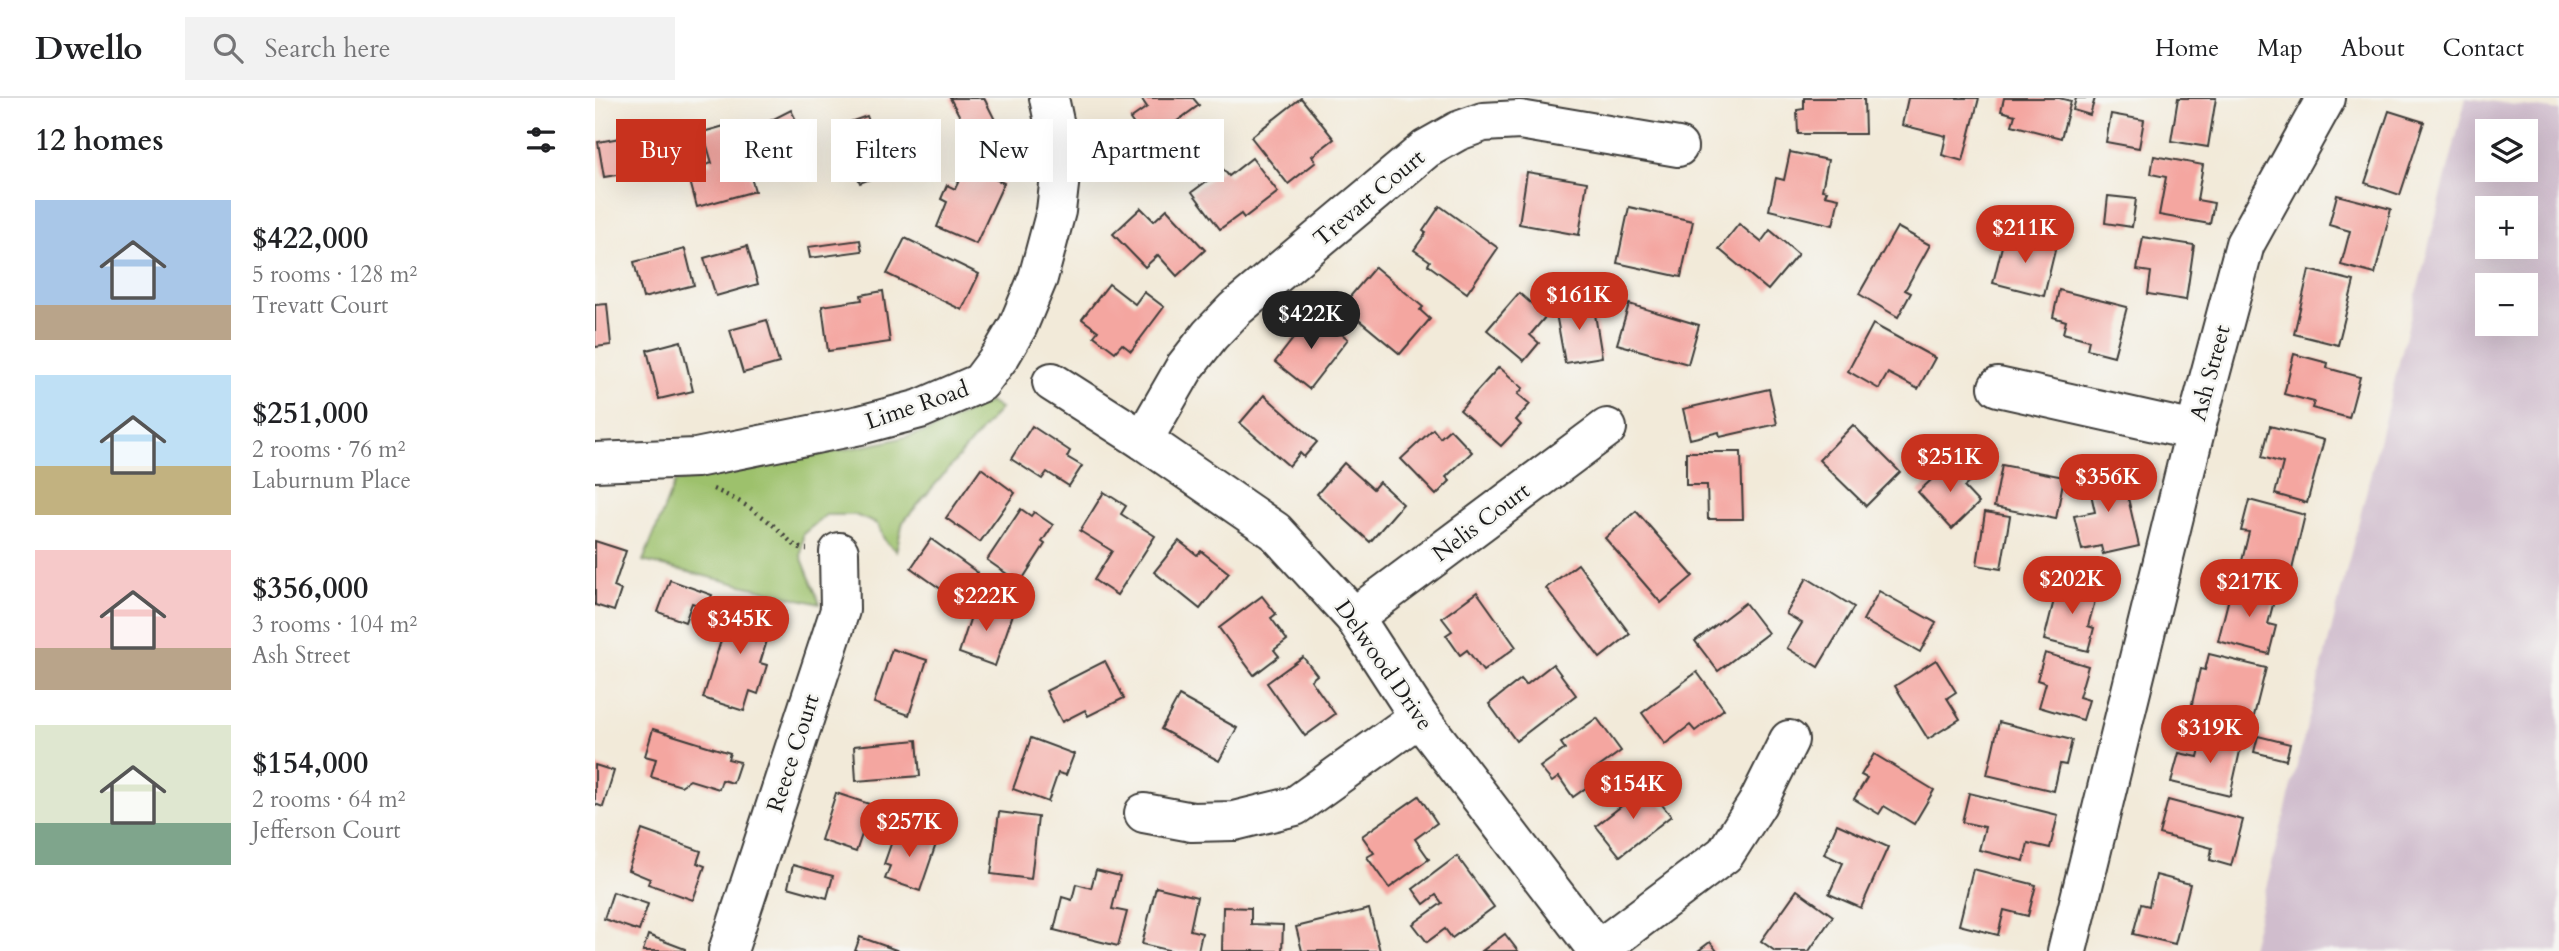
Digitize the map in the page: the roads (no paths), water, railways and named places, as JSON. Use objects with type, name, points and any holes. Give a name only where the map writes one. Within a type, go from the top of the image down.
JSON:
[{"type":"street","name":"Lime Road","points":[[595,463],[696,458],[872,422],[920,409],[979,383],[1001,355],[1018,326],[1038,278],[1056,211],[1062,159],[1049,98]]},
{"type":"street","name":"Ash Street","points":[[2067,951],[2195,431],[2245,244],[2326,98]]},
{"type":"street","name":"Trevatt Court","points":[[1143,440],[1185,367],[1235,309],[1426,149],[1458,131],[1483,122],[1520,120],[1678,147]]},
{"type":"street","name":"Delwood Drive","points":[[1052,382],[1143,440],[1275,531],[1355,617],[1419,717],[1598,950]]},
{"type":"street","points":[[1998,387],[2195,431]]},
{"type":"street","name":"Nelis Court","points":[[1355,617],[1607,428]]},
{"type":"street","name":"Reece Court","points":[[728,951],[840,610],[839,552]]},
{"type":"street","points":[[1144,813],[1192,822],[1234,821],[1296,806],[1419,717]]},
{"type":"street","points":[[1598,950],[1725,853],[1757,804],[1789,740]]}]
